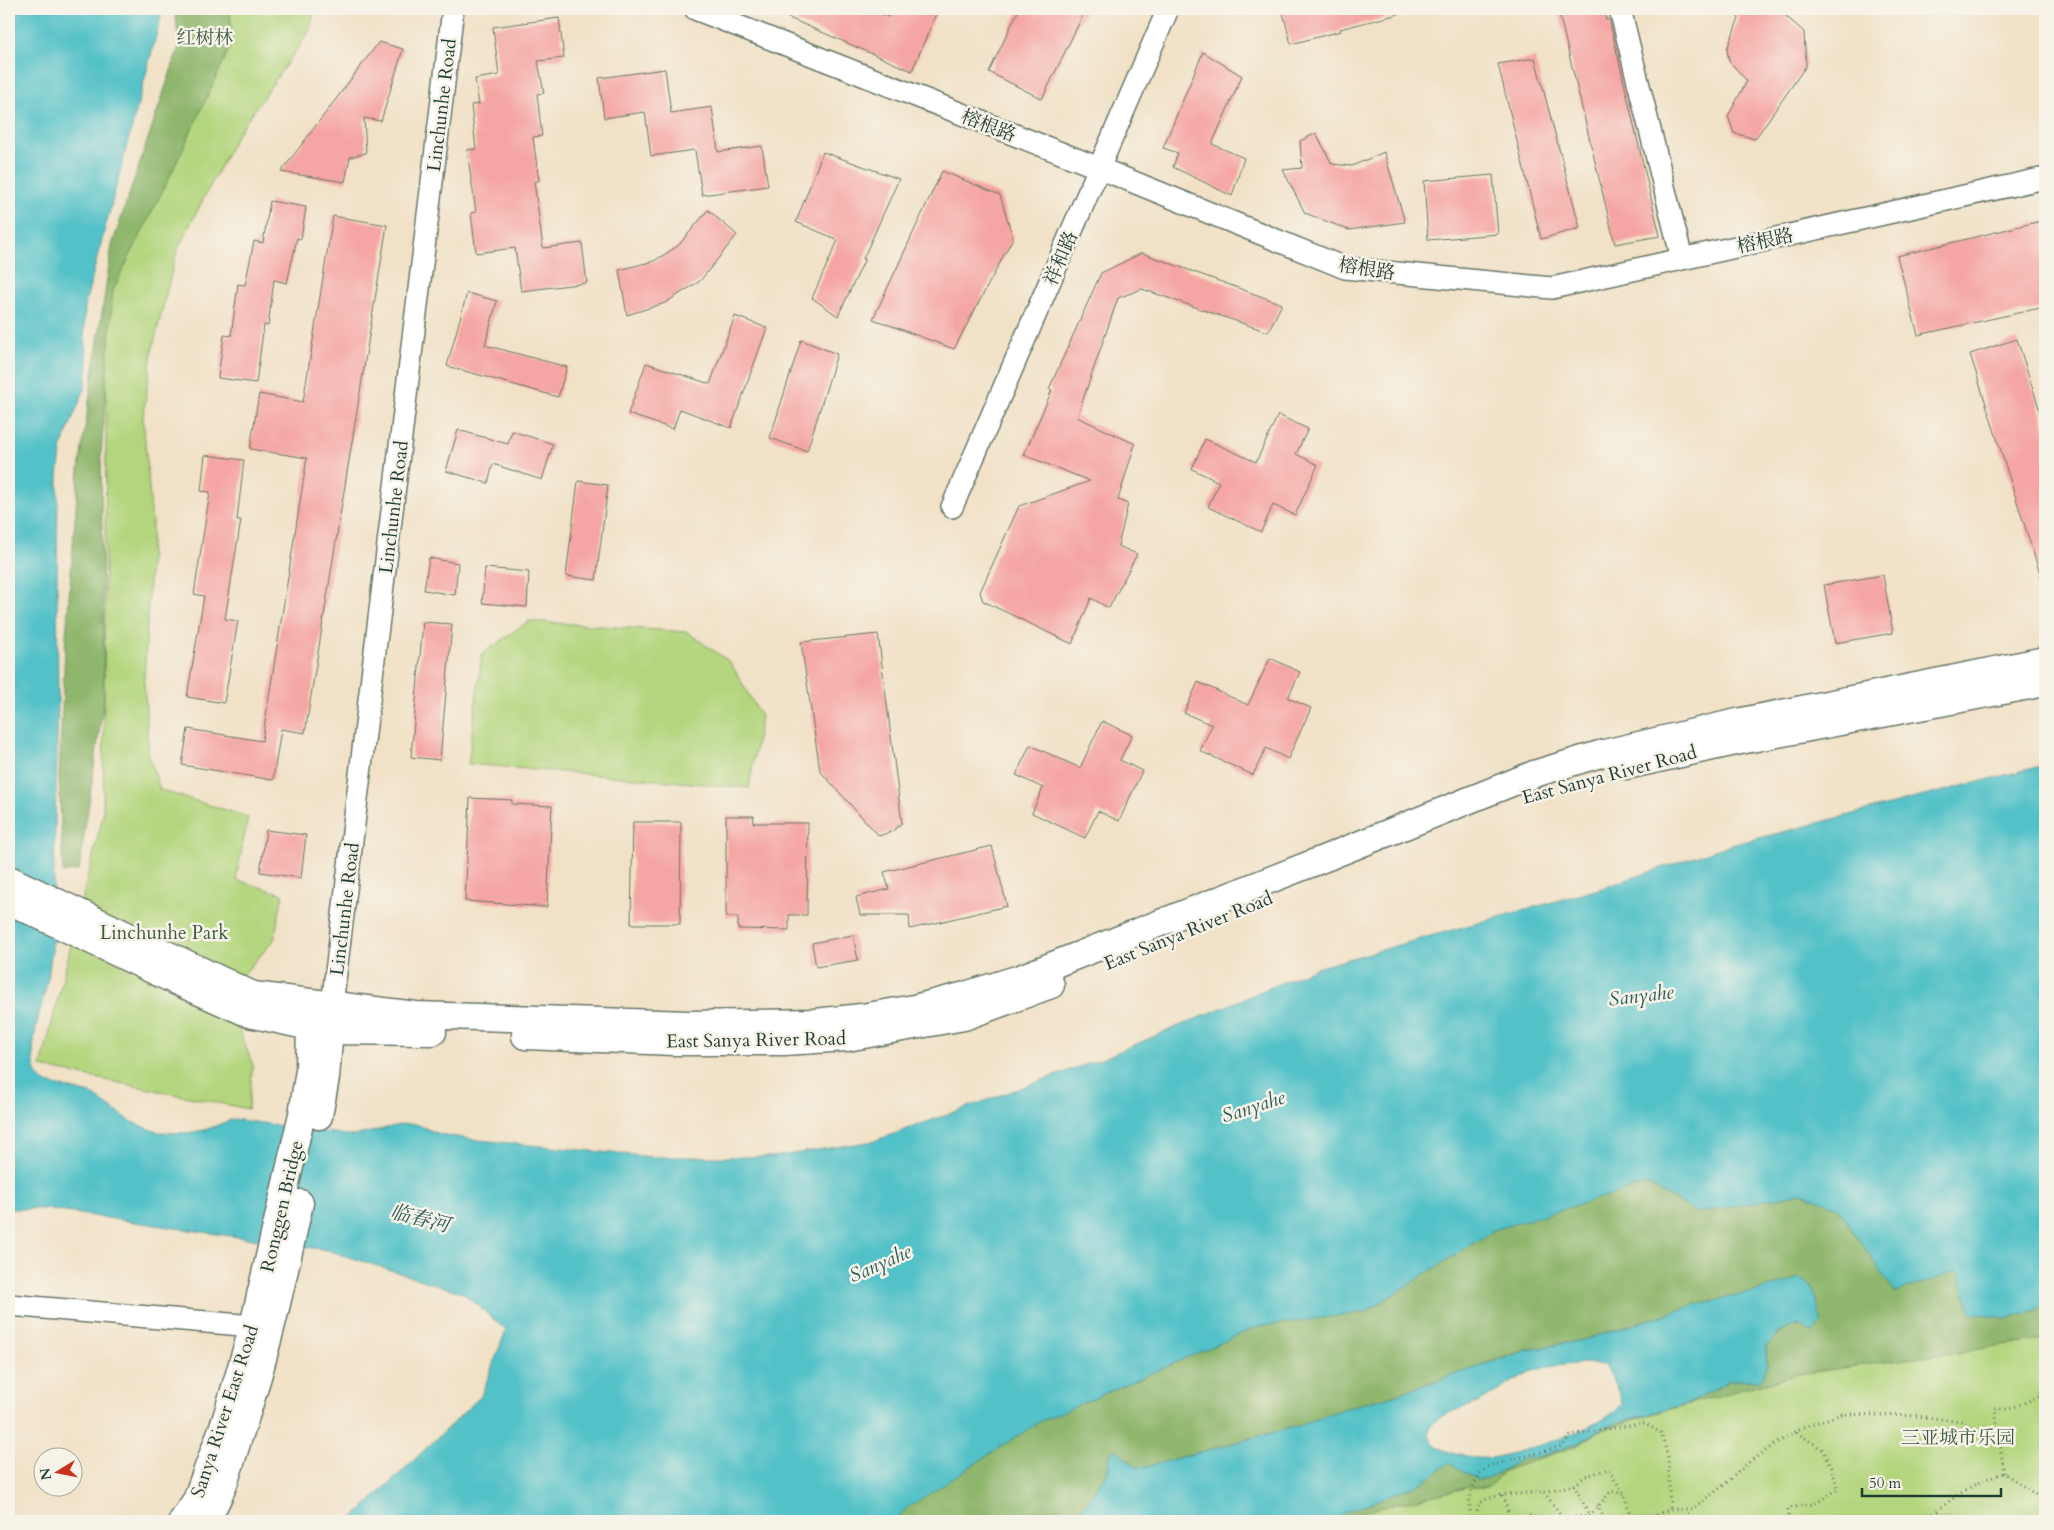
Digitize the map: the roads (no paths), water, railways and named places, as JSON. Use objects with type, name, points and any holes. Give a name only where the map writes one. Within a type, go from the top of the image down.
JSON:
[{"type":"main road","name":"East Sanya River Road","points":[[251,1004],[332,1005],[416,1015],[688,1024],[815,1022],[862,1017],[914,1008],[1020,978],[1295,871],[1534,774],[1568,763],[1737,722],[2045,660]]},
{"type":"main road","name":"East Sanya River Road","points":[[251,1004],[319,1029],[415,1031],[674,1042],[784,1042],[847,1038],[922,1026],[964,1017],[1021,997],[1542,788],[1592,774],[1740,741],[2045,683]]},
{"type":"main road","points":[[9,879],[251,1004]]},
{"type":"main road","points":[[9,901],[175,981],[251,1004]]},
{"type":"main road","points":[[319,1029],[332,1005]]},
{"type":"main road","name":"Ronggen Bridge","points":[[269,1300],[310,1117],[326,1078],[319,1029]]},
{"type":"main road","name":"Sanya River East Road","points":[[182,1521],[200,1491],[226,1418],[253,1326],[269,1300]]},
{"type":"main road","name":"Sanya River East Road","points":[[205,1521],[217,1504],[250,1405],[269,1300]]},
{"type":"street","name":"Linchunhe Road","points":[[332,1005],[453,9]]},
{"type":"street","name":"榕根路","points":[[695,9],[1099,168],[1344,268],[1552,288],[2045,178]]},
{"type":"street","name":"祥和路","points":[[952,507],[1168,9]]},
{"type":"street","points":[[1620,9],[1682,259]]},
{"type":"street","points":[[9,1305],[253,1326]]},
{"type":"water","points":[[9,9],[161,9],[161,17],[85,304],[84,332],[88,365],[85,388],[62,445],[58,476],[58,701],[52,951],[33,1048],[37,1073],[43,1082],[91,1094],[132,1122],[157,1132],[187,1133],[205,1130],[233,1119],[353,1136],[404,1124],[416,1124],[439,1134],[469,1139],[652,1157],[773,1157],[874,1141],[1101,1059],[1316,968],[1599,889],[1724,847],[2045,765],[2045,1308],[2006,1318],[1972,1314],[1958,1271],[1895,1293],[1838,1208],[1802,1193],[1698,1213],[1647,1184],[1494,1230],[1366,1312],[1257,1327],[1039,1422],[907,1508],[895,1521],[350,1521],[481,1396],[506,1330],[463,1293],[327,1250],[45,1209],[9,1209]]},
{"type":"water","points":[[1799,1278],[1812,1286],[1822,1324],[1813,1333],[1798,1324],[1778,1333],[1766,1347],[1767,1368],[1761,1380],[1730,1380],[1690,1403],[1605,1426],[1581,1442],[1545,1455],[1520,1460],[1487,1479],[1479,1480],[1449,1463],[1424,1482],[1342,1514],[1335,1521],[1074,1521],[1107,1472],[1111,1453],[1116,1449],[1136,1467],[1148,1466],[1301,1425],[1342,1409],[1391,1396],[1528,1350],[1583,1340],[1698,1304],[1758,1291]],"holes":[[[1584,1363],[1605,1365],[1619,1391],[1622,1404],[1614,1412],[1582,1430],[1541,1445],[1491,1458],[1462,1456],[1440,1448],[1433,1442],[1430,1434],[1432,1425],[1440,1417],[1479,1402],[1524,1375],[1561,1365]]]},
{"type":"park label","name":"红树林","points":[[205,37]]},
{"type":"park label","name":"Linchunhe Park","points":[[164,932]]},
{"type":"park label","name":"三亚城市乐园","points":[[1958,1437]]},
{"type":"water label","name":"Sanyahe","points":[[1641,995]]},
{"type":"water label","name":"Sanyahe","points":[[1253,1106]]},
{"type":"water label","name":"临春河","points":[[420,1218]]},
{"type":"water label","name":"Sanyahe","points":[[880,1263]]}]
